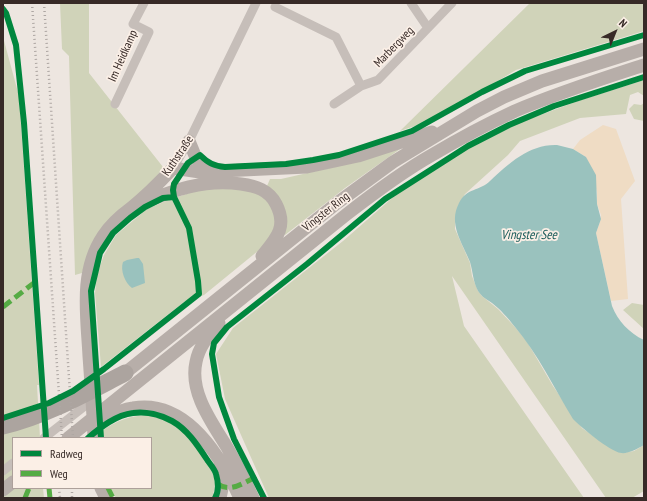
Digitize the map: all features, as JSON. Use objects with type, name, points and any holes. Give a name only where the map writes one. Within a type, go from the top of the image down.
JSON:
[{"type":"highway","points":[[3,426],[21,422],[57,407],[125,373]]},
{"type":"main road","name":"Vingster Ring","points":[[125,373],[337,202],[386,167],[477,111],[542,81],[644,49]]},
{"type":"main road","name":"Vingster Ring","points":[[73,434],[380,188],[430,155],[481,128],[548,97],[644,65]]},
{"type":"main road","points":[[173,168],[200,172],[307,167],[358,156],[455,125]]},
{"type":"main road","points":[[189,141],[196,158],[208,171]]},
{"type":"main road","points":[[173,168],[179,176],[188,181],[199,184]]},
{"type":"main road","name":"Kuthstraße","points":[[94,437],[86,300],[90,263],[103,236],[121,215],[159,183],[173,168]]},
{"type":"main road","points":[[131,208],[174,190],[199,184],[230,182],[252,185],[264,190],[273,198],[280,211],[281,223],[278,236],[251,271]]},
{"type":"main road","points":[[246,294],[199,348],[195,363],[194,376],[197,391],[206,412],[253,498]]},
{"type":"main road","points":[[73,434],[120,411],[149,407],[167,411],[181,418],[196,430],[219,459],[240,498]]},
{"type":"main road","points":[[202,438],[222,474],[223,487],[220,498]]},
{"type":"main road","points":[[3,490],[12,483]]},
{"type":"main road","points":[[246,484],[246,498]]},
{"type":"main road","points":[[102,489],[106,498]]},
{"type":"street","name":"Im Heidkamp","points":[[115,104],[149,32],[133,24],[144,3]]},
{"type":"street","name":"Kuthstraße","points":[[173,168],[189,141],[256,3]]},
{"type":"street","name":"Marbergweg","points":[[411,3],[428,28]]},
{"type":"street","name":"Marbergweg","points":[[334,104],[361,86],[378,80],[452,3]]},
{"type":"street","points":[[272,5],[336,37],[361,86]]},
{"type":"street","name":"Vingster Ring","points":[[45,437],[125,373]]},
{"type":"street","points":[[3,471],[12,464]]},
{"type":"green space","points":[[60,3],[89,3],[89,73],[163,167],[152,184],[92,244],[82,273],[75,275],[69,56],[62,49]]},
{"type":"green space","points":[[530,3],[644,3],[644,31],[516,70],[433,120],[400,131]]},
{"type":"green space","points":[[3,37],[19,96],[39,385],[37,385],[40,437],[12,437],[12,489],[43,489],[44,498],[3,498]]},
{"type":"green space","points":[[644,80],[644,96],[638,92],[630,95],[626,114],[580,118],[520,141],[508,155],[465,194],[458,206],[455,229],[470,263],[472,276],[478,291],[498,309],[526,340],[553,386],[582,428],[621,453],[634,451],[644,445],[644,491],[632,498],[606,498],[452,276],[464,326],[584,498],[269,498],[225,399],[216,354],[233,328],[343,241],[399,192],[468,148],[516,124],[578,101]]},
{"type":"green space","points":[[644,103],[644,121],[634,119],[629,109],[634,104],[641,105]]},
{"type":"green space","points":[[403,147],[345,188],[285,235],[283,233],[267,186],[270,179],[281,179],[360,161]]},
{"type":"green space","points":[[235,187],[264,195],[276,213],[274,233],[264,246],[204,295],[184,302],[101,367],[95,293],[97,275],[104,255],[116,235],[147,209],[166,201],[201,189]]},
{"type":"green space","points":[[632,303],[644,305],[644,329],[623,310]]},
{"type":"green space","points":[[150,415],[166,420],[175,425],[186,435],[208,464],[215,479],[212,498],[116,498],[111,489],[152,489],[152,437],[103,437],[103,430],[115,423],[136,416]]},
{"type":"sand","points":[[603,125],[616,129],[635,181],[621,199],[628,299],[611,301],[596,233],[601,215],[597,204],[597,192],[586,157],[573,149],[580,140]]},
{"type":"water","name":"Vingster See","points":[[557,145],[573,149],[586,157],[596,175],[597,204],[601,219],[596,233],[612,306],[617,317],[625,326],[644,340],[644,445],[627,453],[621,453],[610,448],[573,419],[523,337],[510,320],[476,288],[470,262],[457,233],[455,218],[456,211],[459,203],[465,195],[482,187],[512,161],[529,151]]},
{"type":"water","points":[[139,258],[143,264],[145,283],[132,288],[127,283],[122,265],[123,262],[127,260]]},
{"type":"railway","points":[[32,3],[62,437]]},
{"type":"railway","points":[[44,3],[73,437]]},
{"type":"railway","points":[[59,489],[60,498]]},
{"type":"railway","points":[[72,489],[72,498]]},
{"type":"marked path","points":[[3,307],[35,282]]},
{"type":"marked path","points":[[218,484],[227,488],[236,486],[254,478],[255,480]]},
{"type":"marked path","points":[[25,498],[29,489]]},
{"type":"marked path","points":[[49,489],[50,498]]},
{"type":"marked path","points":[[108,489],[113,498]]},
{"type":"cycle path","points":[[3,9],[6,13],[16,45],[24,123],[46,437]]},
{"type":"cycle path","points":[[3,418],[49,403],[73,391],[104,369],[199,294],[189,228],[174,197],[173,190],[174,184],[188,163],[200,155],[211,164],[225,167],[286,164],[339,155],[412,131],[482,92],[525,71],[644,35]]},
{"type":"cycle path","points":[[264,498],[234,439],[219,397],[212,354],[214,343],[227,327],[307,264],[385,199],[468,146],[509,125],[554,106],[644,77]]},
{"type":"cycle path","points":[[101,437],[91,291],[100,253],[113,233],[130,218],[145,207],[163,198],[174,197]]},
{"type":"cycle path","points":[[89,437],[109,422],[127,414],[148,413],[168,419],[188,434],[214,469],[218,486],[215,498]]}]
